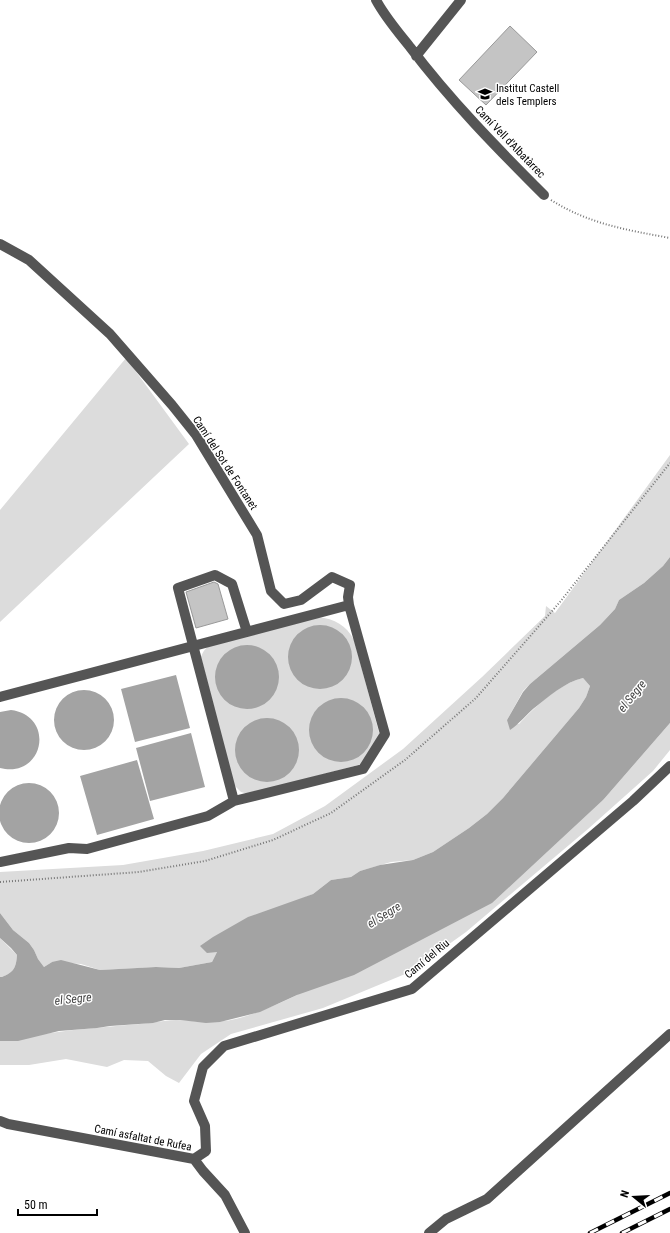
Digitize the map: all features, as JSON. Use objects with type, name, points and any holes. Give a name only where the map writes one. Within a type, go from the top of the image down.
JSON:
[{"type":"street","name":"Camí Vell d'Albatàrrec","points":[[376,0],[380,9],[416,56],[482,132],[544,195]]},
{"type":"street","points":[[416,56],[461,0]]},
{"type":"street","name":"Camí del Sot de Fontanet","points":[[0,244],[29,260],[110,334],[196,435],[257,534],[271,591],[284,604],[301,600],[332,577],[350,585],[349,601]]},
{"type":"street","points":[[234,801],[178,588],[215,575],[232,584],[247,632]]},
{"type":"street","points":[[0,697],[247,632],[349,601],[385,734],[363,769],[234,801],[208,816],[87,848],[69,848],[0,862]]},
{"type":"street","name":"Camí del Riu","points":[[194,1159],[206,1151],[205,1126],[194,1101],[201,1074],[203,1067],[224,1046],[412,988],[627,806],[670,766]]},
{"type":"street","points":[[429,1233],[446,1219],[487,1199],[670,1034]]},
{"type":"street","name":"Camí asfaltat de Rufea","points":[[0,1121],[8,1124],[194,1159],[225,1195],[245,1233]]},
{"type":"path","name":"Camí Vell d'Albatàrrec","points":[[544,195],[567,210],[590,220],[635,232],[670,238]]},
{"type":"path","points":[[0,882],[139,872],[205,861],[273,840],[331,813],[406,760],[476,698],[560,602],[670,463]]},
{"type":"shaded area","points":[[126,358],[189,444],[0,622],[0,510]]},
{"type":"shaded area","points":[[670,455],[670,557],[663,566],[644,583],[619,600],[615,609],[600,625],[523,691],[507,720],[519,724],[548,696],[566,685],[583,678],[590,686],[586,697],[579,708],[503,798],[487,814],[469,828],[433,852],[413,860],[391,862],[360,871],[351,877],[331,880],[313,894],[233,927],[223,932],[217,952],[212,962],[179,968],[156,967],[100,970],[81,964],[52,962],[44,967],[29,943],[13,930],[0,913],[0,872],[123,865],[203,851],[273,834],[325,806],[403,749],[482,677],[545,616],[546,606],[555,613]]},
{"type":"shaded area","points":[[318,617],[335,621],[347,630],[354,640],[380,736],[362,764],[248,794],[241,792],[234,785],[201,657],[211,644]]},
{"type":"shaded area","points":[[670,723],[670,750],[653,771],[588,829],[466,932],[410,972],[323,1008],[231,1034],[201,1054],[179,1083],[166,1076],[148,1061],[124,1060],[107,1067],[66,1059],[29,1065],[0,1065],[0,1041],[71,1030],[170,1020],[219,1022],[254,1014],[297,995],[604,799]]},
{"type":"shaded area","points":[[0,938],[17,955],[14,969],[2,977],[0,977]]},
{"type":"water","name":"el Segre","points":[[670,557],[670,723],[604,799],[492,903],[354,975],[297,995],[260,1012],[220,1022],[206,1023],[165,1020],[153,1023],[59,1031],[18,1041],[0,1041],[0,977],[14,969],[17,955],[0,938],[0,913],[13,930],[29,943],[44,967],[52,962],[61,960],[100,970],[156,967],[179,968],[212,962],[217,952],[207,953],[200,946],[248,917],[313,894],[331,880],[351,877],[360,871],[380,865],[413,860],[433,852],[469,828],[487,814],[503,798],[579,708],[586,697],[590,686],[583,678],[563,686],[533,709],[510,730],[507,720],[523,692],[530,684],[600,625],[615,609],[619,600],[644,583],[663,566]]},
{"type":"water","points":[[314,625],[326,625],[343,634],[350,645],[352,657],[350,669],[343,680],[326,689],[314,689],[302,684],[293,675],[288,663],[288,651],[293,639],[302,630]]},
{"type":"water","points":[[241,645],[253,645],[270,654],[277,665],[279,677],[277,689],[270,700],[253,709],[241,709],[229,704],[220,695],[215,683],[215,671],[220,659],[229,650]]},
{"type":"water","points":[[176,675],[190,728],[135,742],[121,689]]},
{"type":"water","points":[[84,690],[100,695],[105,699],[109,704],[114,720],[109,736],[105,741],[100,745],[84,750],[68,745],[63,741],[59,736],[54,720],[59,704],[63,699],[68,695]]},
{"type":"water","points":[[335,698],[347,698],[364,707],[371,718],[373,730],[371,742],[364,753],[347,762],[335,762],[323,757],[314,748],[309,736],[309,724],[314,712],[323,703]]},
{"type":"water","points":[[11,710],[25,715],[34,723],[39,734],[39,745],[35,756],[27,764],[15,769],[0,768],[0,712]]},
{"type":"water","points":[[261,718],[273,718],[290,727],[297,738],[299,750],[297,762],[290,773],[273,782],[261,782],[249,777],[240,768],[235,756],[235,744],[240,732],[249,723]]},
{"type":"water","points":[[191,733],[205,787],[150,801],[136,748]]},
{"type":"water","points":[[137,760],[154,819],[97,835],[80,776]]},
{"type":"water","points":[[29,783],[45,788],[50,792],[54,797],[59,813],[54,829],[50,834],[45,838],[29,843],[13,838],[8,834],[4,829],[-1,813],[4,797],[8,792],[13,788]]},
{"type":"building","points":[[510,26],[537,52],[486,105],[459,80]]},
{"type":"building","points":[[214,582],[218,584],[228,619],[196,628],[186,592]]},
{"type":"railway","points":[[590,1233],[670,1193]]},
{"type":"railway","points":[[622,1233],[670,1209]]},
{"type":"place","name":"Institut Castell dels Templers","points":[[485,94]]}]
